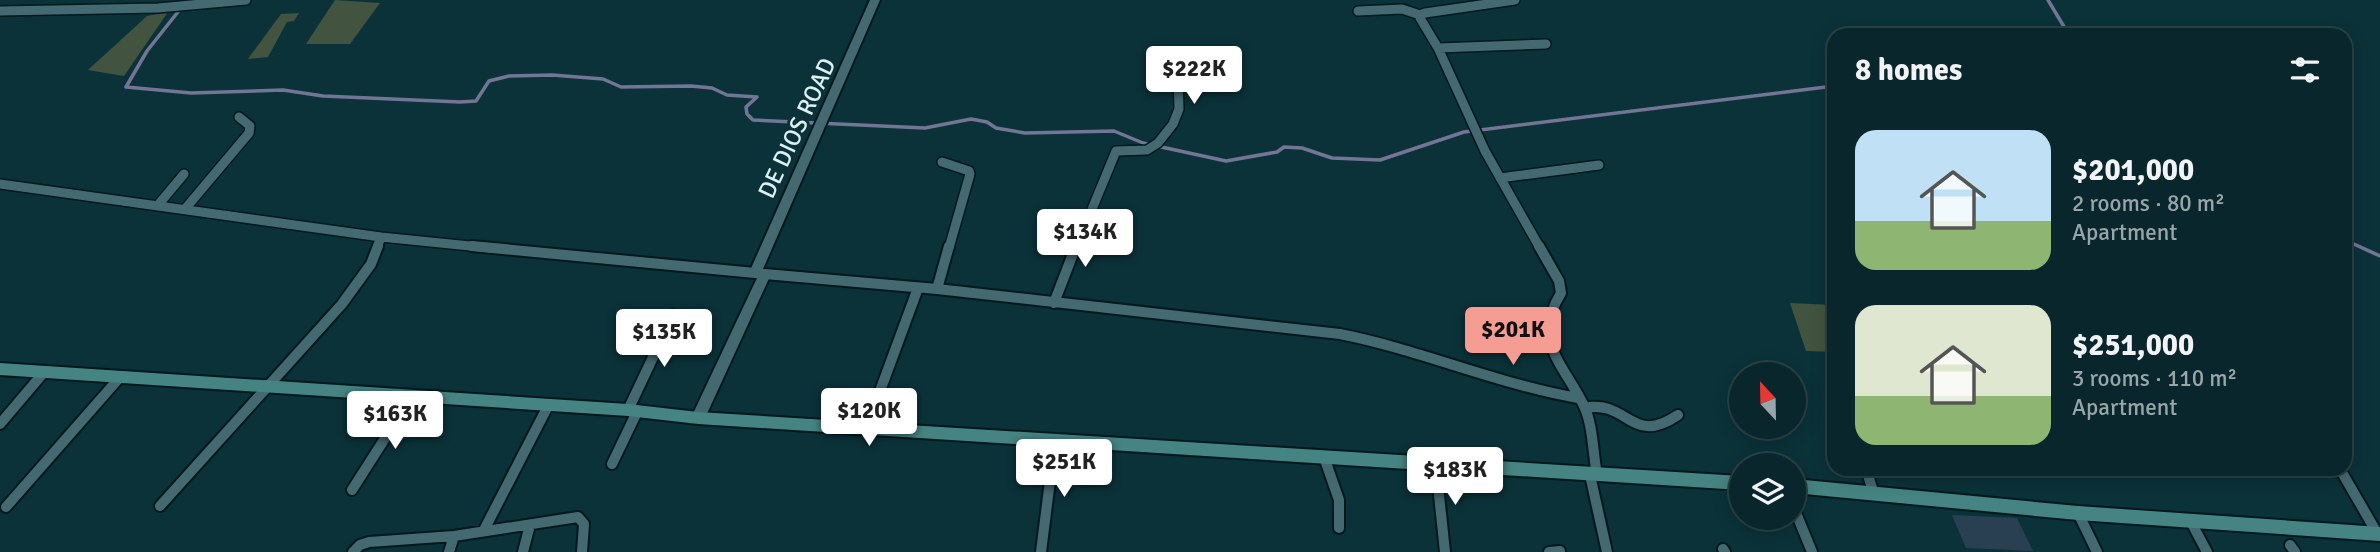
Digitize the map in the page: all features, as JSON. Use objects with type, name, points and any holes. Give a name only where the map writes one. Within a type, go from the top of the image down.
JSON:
[{"type":"main road","points":[[0,369],[270,385],[698,418],[1729,482]]},
{"type":"main road","points":[[1806,487],[1873,491],[2078,513],[2379,534]]},
{"type":"street","points":[[82,10],[94,0]]},
{"type":"street","points":[[0,11],[183,6],[246,0]]},
{"type":"street","name":"DE DIOS ROAD","points":[[698,418],[875,0]]},
{"type":"street","points":[[1441,0],[1448,10]]},
{"type":"street","points":[[1358,11],[1402,9],[1420,15],[1515,0]]},
{"type":"street","points":[[1420,15],[1500,178],[1559,281],[1561,293],[1550,311],[1550,343],[1557,362],[1585,408],[1606,552]]},
{"type":"street","points":[[1438,48],[1546,44]]},
{"type":"street","points":[[1054,303],[1111,158],[1116,151],[1147,150],[1156,145],[1173,124],[1179,109],[1178,73],[1192,68],[1220,66]]},
{"type":"street","points":[[186,209],[249,133],[250,126],[239,117]]},
{"type":"street","points":[[937,289],[970,174],[969,171],[942,162]]},
{"type":"street","points":[[1500,178],[1599,165]]},
{"type":"street","points":[[158,205],[184,174]]},
{"type":"street","points":[[0,184],[381,237],[937,289],[1371,339],[1531,388],[1578,398]]},
{"type":"street","points":[[160,506],[362,278],[371,264],[381,237]]},
{"type":"street","points":[[866,429],[918,288]]},
{"type":"street","points":[[612,464],[673,315]]},
{"type":"street","points":[[0,424],[45,371]]},
{"type":"street","points":[[6,507],[121,376]]},
{"type":"street","points":[[352,490],[412,396]]},
{"type":"street","points":[[1585,408],[1591,405],[1613,409],[1631,424],[1648,428],[1659,427],[1678,415]]},
{"type":"street","points":[[484,530],[548,406]]},
{"type":"street","points":[[1047,552],[1041,552],[1055,441]]},
{"type":"street","points":[[1324,457],[1339,500],[1339,528]]},
{"type":"street","points":[[1436,466],[1445,552]]},
{"type":"street","points":[[1868,476],[1873,491]]},
{"type":"street","points":[[2344,476],[2379,534]]},
{"type":"street","points":[[2078,513],[2097,552]]},
{"type":"street","points":[[353,552],[360,545],[369,542],[387,547],[578,517],[584,524],[582,552]]},
{"type":"street","points":[[2190,520],[2207,552]]},
{"type":"street","points":[[523,552],[530,524]]},
{"type":"street","points":[[1803,530],[1812,552]]},
{"type":"street","points":[[449,552],[454,536]]},
{"type":"street","points":[[1549,552],[1560,551]]},
{"type":"green space","points":[[335,0],[380,3],[350,44],[306,44]]},
{"type":"green space","points":[[168,12],[124,76],[88,70],[147,16]]},
{"type":"green space","points":[[299,13],[294,21],[287,22],[268,57],[248,59],[281,14]]},
{"type":"green space","points":[[1790,303],[1827,305],[1827,352],[1806,351]]},
{"type":"building","points":[[1952,515],[2017,518],[2033,551],[1966,548]]},
{"type":"waterway","points":[[2048,0],[2065,28]]},
{"type":"waterway","points":[[181,8],[147,51],[126,87],[191,93],[283,90],[323,96],[460,102],[476,101],[489,81],[509,76],[552,75],[603,79],[621,87],[691,86],[712,88],[727,95],[757,97],[746,107],[747,114],[753,120],[925,128],[971,119],[987,122],[996,128],[1025,133],[1114,131],[1143,143],[1226,161],[1277,152],[1284,147],[1302,148],[1332,158],[1380,160],[1464,132],[1827,87]]},
{"type":"waterway","points":[[2352,243],[2380,256]]}]
